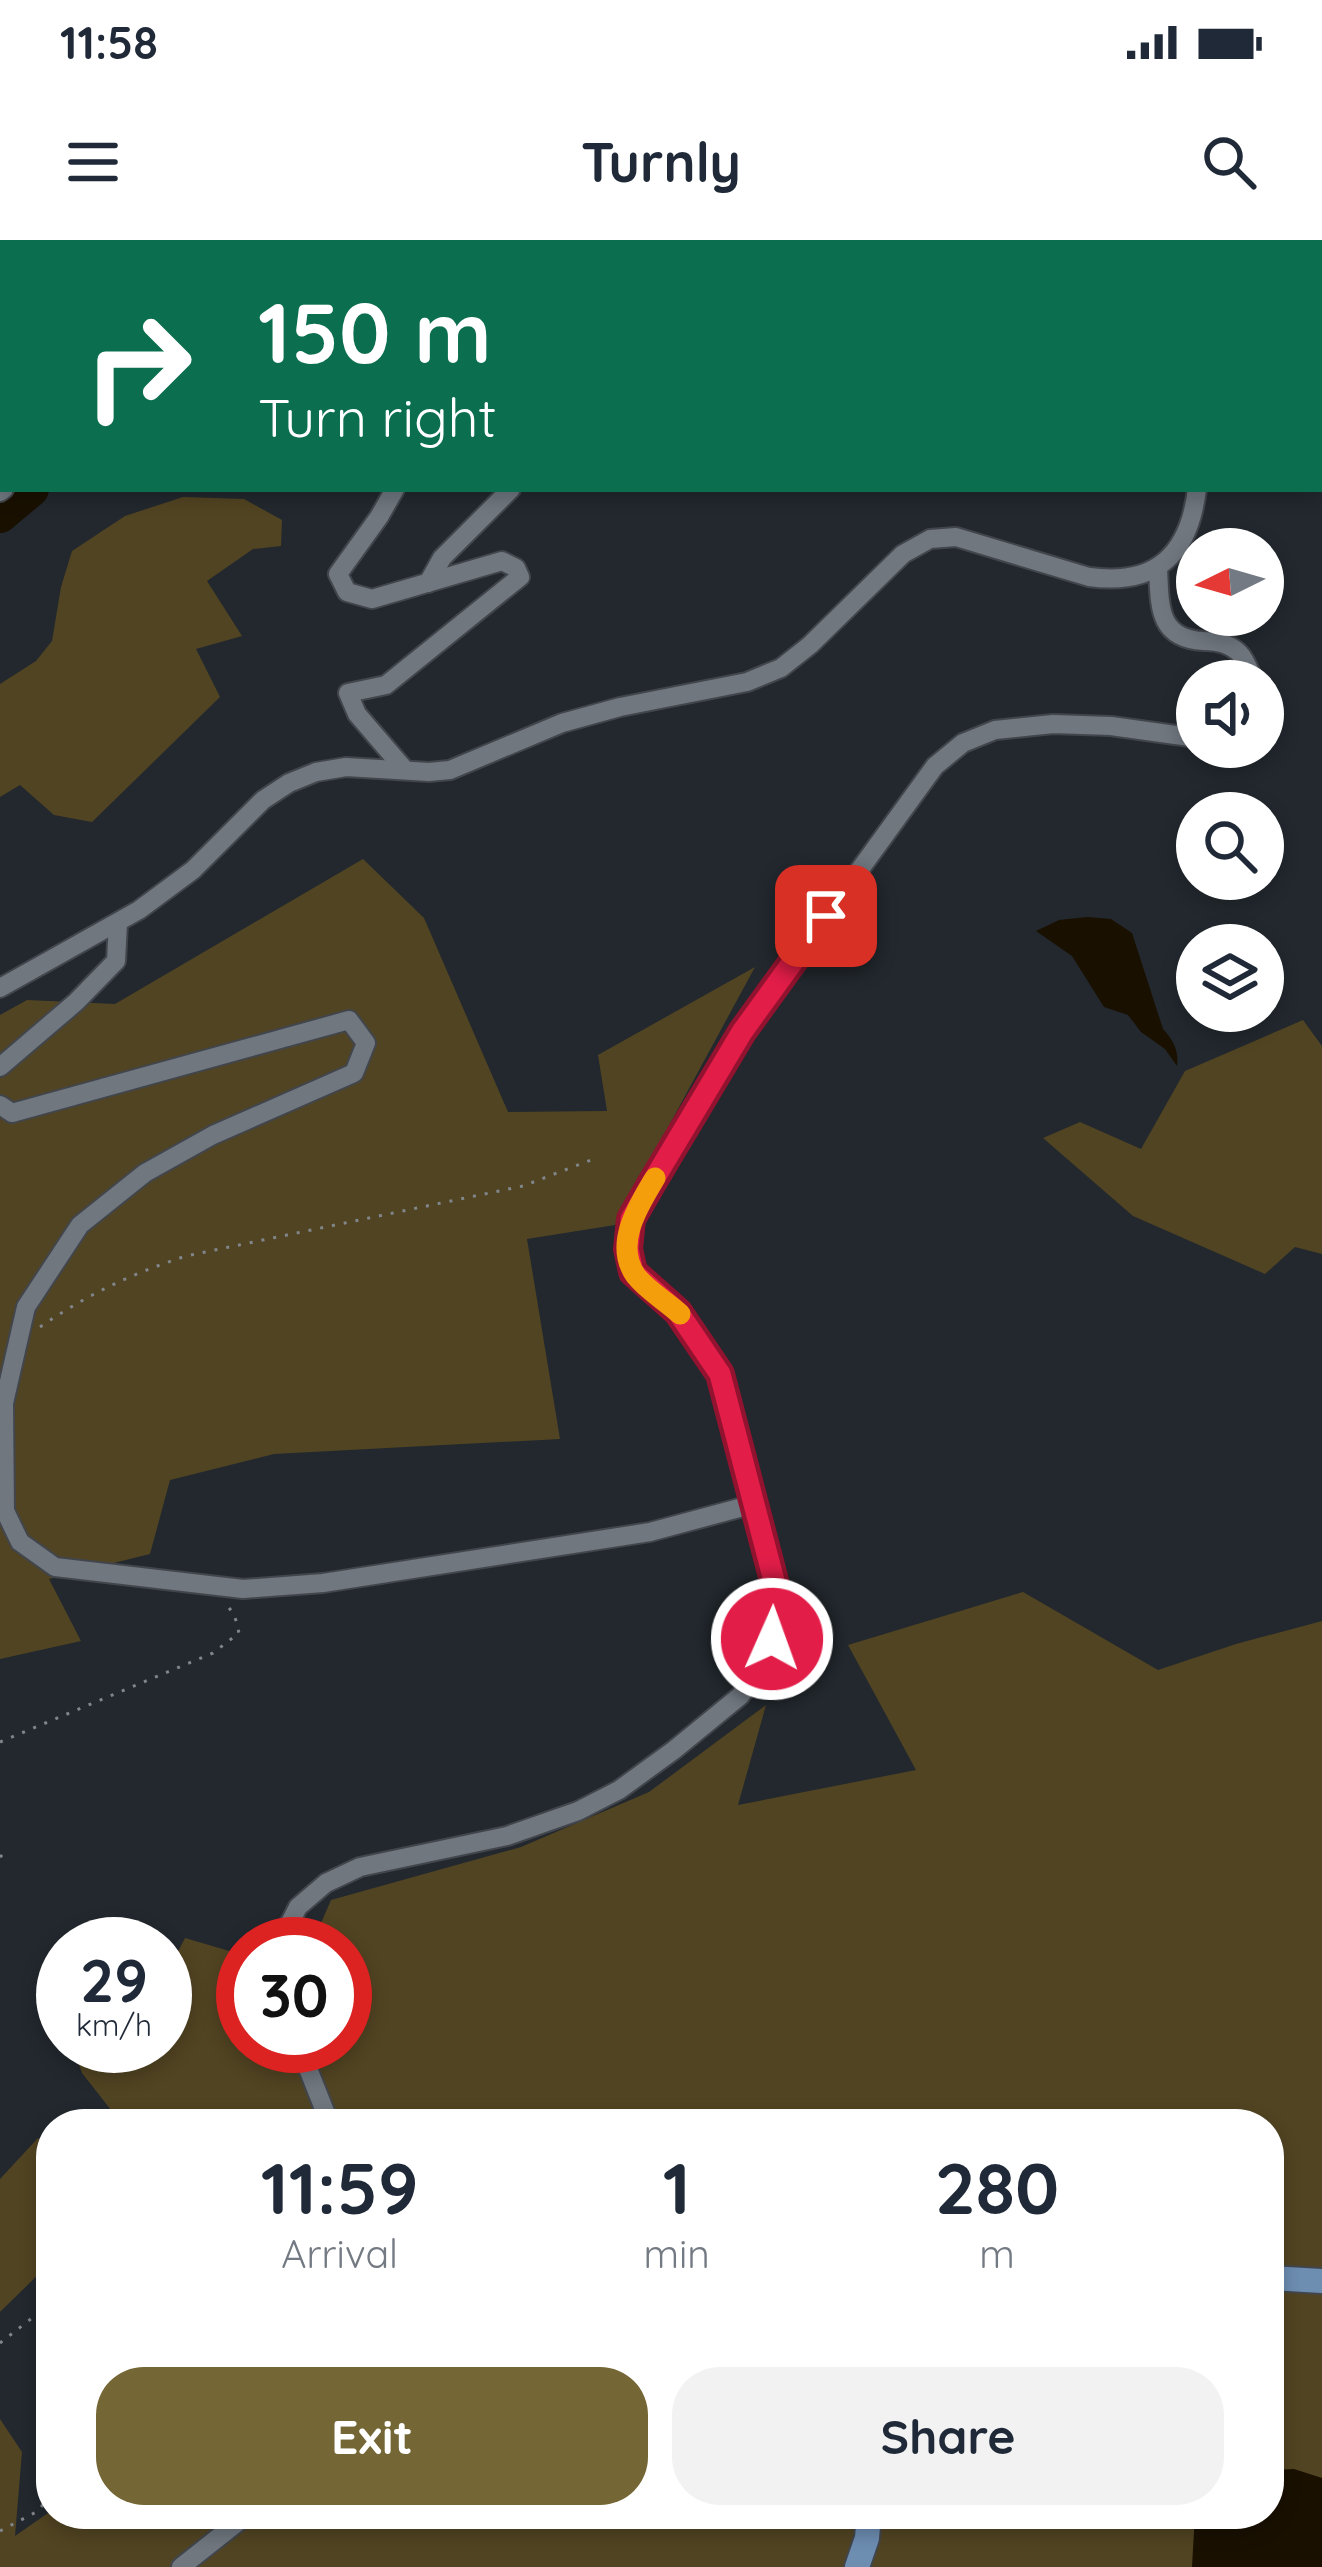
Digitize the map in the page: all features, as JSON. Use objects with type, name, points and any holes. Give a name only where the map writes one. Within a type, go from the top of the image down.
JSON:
[{"type":"main road","points":[[1284,2279],[1322,2281]]},
{"type":"main road","points":[[856,2567],[868,2529]]},
{"type":"street","points":[[392,492],[338,574],[347,592],[372,599],[502,561],[516,568],[520,578],[386,685],[348,693],[357,715],[405,770]]},
{"type":"street","points":[[428,583],[442,558],[508,492]]},
{"type":"street","points":[[0,988],[118,923],[193,870],[263,800],[289,783],[346,767],[450,770],[562,723],[620,706],[747,682],[781,668],[903,554],[930,539],[956,537],[1089,577],[1140,576],[1173,556],[1187,531],[1196,492]]},
{"type":"street","points":[[1159,568],[1164,621],[1174,633],[1192,640],[1220,641],[1243,660]]},
{"type":"street","points":[[293,1917],[326,1883],[360,1867],[507,1835],[578,1811],[619,1790],[740,1696],[762,1667],[778,1596],[720,1374],[678,1312],[633,1272],[628,1249],[631,1219],[742,1032],[935,766],[963,743],[995,730],[1111,725],[1176,735]]},
{"type":"street","points":[[0,1067],[116,961],[118,923]]},
{"type":"street","points":[[0,1105],[12,1113],[349,1020],[365,1043],[354,1072],[213,1135],[146,1173],[80,1225],[26,1307],[4,1403],[5,1511],[20,1542],[55,1567],[243,1588],[323,1583],[650,1532],[754,1504]]},
{"type":"street","points":[[310,2073],[324,2109]]},
{"type":"street","points":[[181,2567],[229,2529]]},
{"type":"path","points":[[19,1341],[80,1299],[186,1256],[523,1186],[591,1160]]},
{"type":"path","points":[[0,1742],[213,1653],[239,1633],[235,1617],[214,1585]]},
{"type":"path","points":[[0,2343],[36,2315]]},
{"type":"path","points":[[0,2531],[36,2512]]},
{"type":"shaded area","points":[[183,497],[244,499],[282,520],[281,546],[253,549],[207,581],[242,636],[196,649],[220,697],[92,822],[54,815],[20,785],[0,797],[0,684],[36,661],[52,641],[72,551],[125,516]]},
{"type":"shaded area","points":[[363,859],[424,918],[508,1112],[607,1111],[598,1055],[755,967],[615,1225],[527,1239],[560,1439],[274,1454],[170,1480],[150,1554],[49,1579],[81,1641],[0,1659],[0,1015],[27,1000],[115,1004]]},
{"type":"shaded area","points":[[1111,919],[1132,933],[1163,1029],[1176,1050],[1177,1066],[1128,1015],[1104,1007],[1072,956],[1036,931],[1059,920]]},
{"type":"shaded area","points":[[1303,1020],[1322,1046],[1322,1254],[1295,1247],[1265,1274],[1133,1216],[1043,1138],[1080,1122],[1141,1149],[1185,1071]]},
{"type":"shaded area","points":[[1023,1592],[1158,1670],[1322,1621],[1322,2567],[0,2567],[0,2419],[22,2452],[15,2536],[36,2521],[36,2529],[1284,2529],[1284,2109],[110,2109],[82,2073],[192,2073],[192,1940],[216,1947],[216,2073],[372,2073],[372,1917],[324,1917],[331,1900],[521,1847],[649,1792],[766,1705],[738,1805],[916,1770],[848,1645]]},
{"type":"shaded area","points":[[36,2140],[36,2277],[0,2312],[0,2179]]},
{"type":"shaded area","points":[[1284,2469],[1322,2478],[1322,2567],[1192,2567],[1194,2529],[1284,2529]]},
{"type":"waterway","points":[[0,515],[27,492]]},
{"type":"slow traffic","points":[[655,1178],[631,1219],[628,1249],[633,1272],[680,1314]]},
{"type":"route","points":[[772,1639],[778,1596],[720,1374],[678,1312],[633,1272],[628,1249],[631,1219],[653,1181],[742,1032],[826,916]]}]
